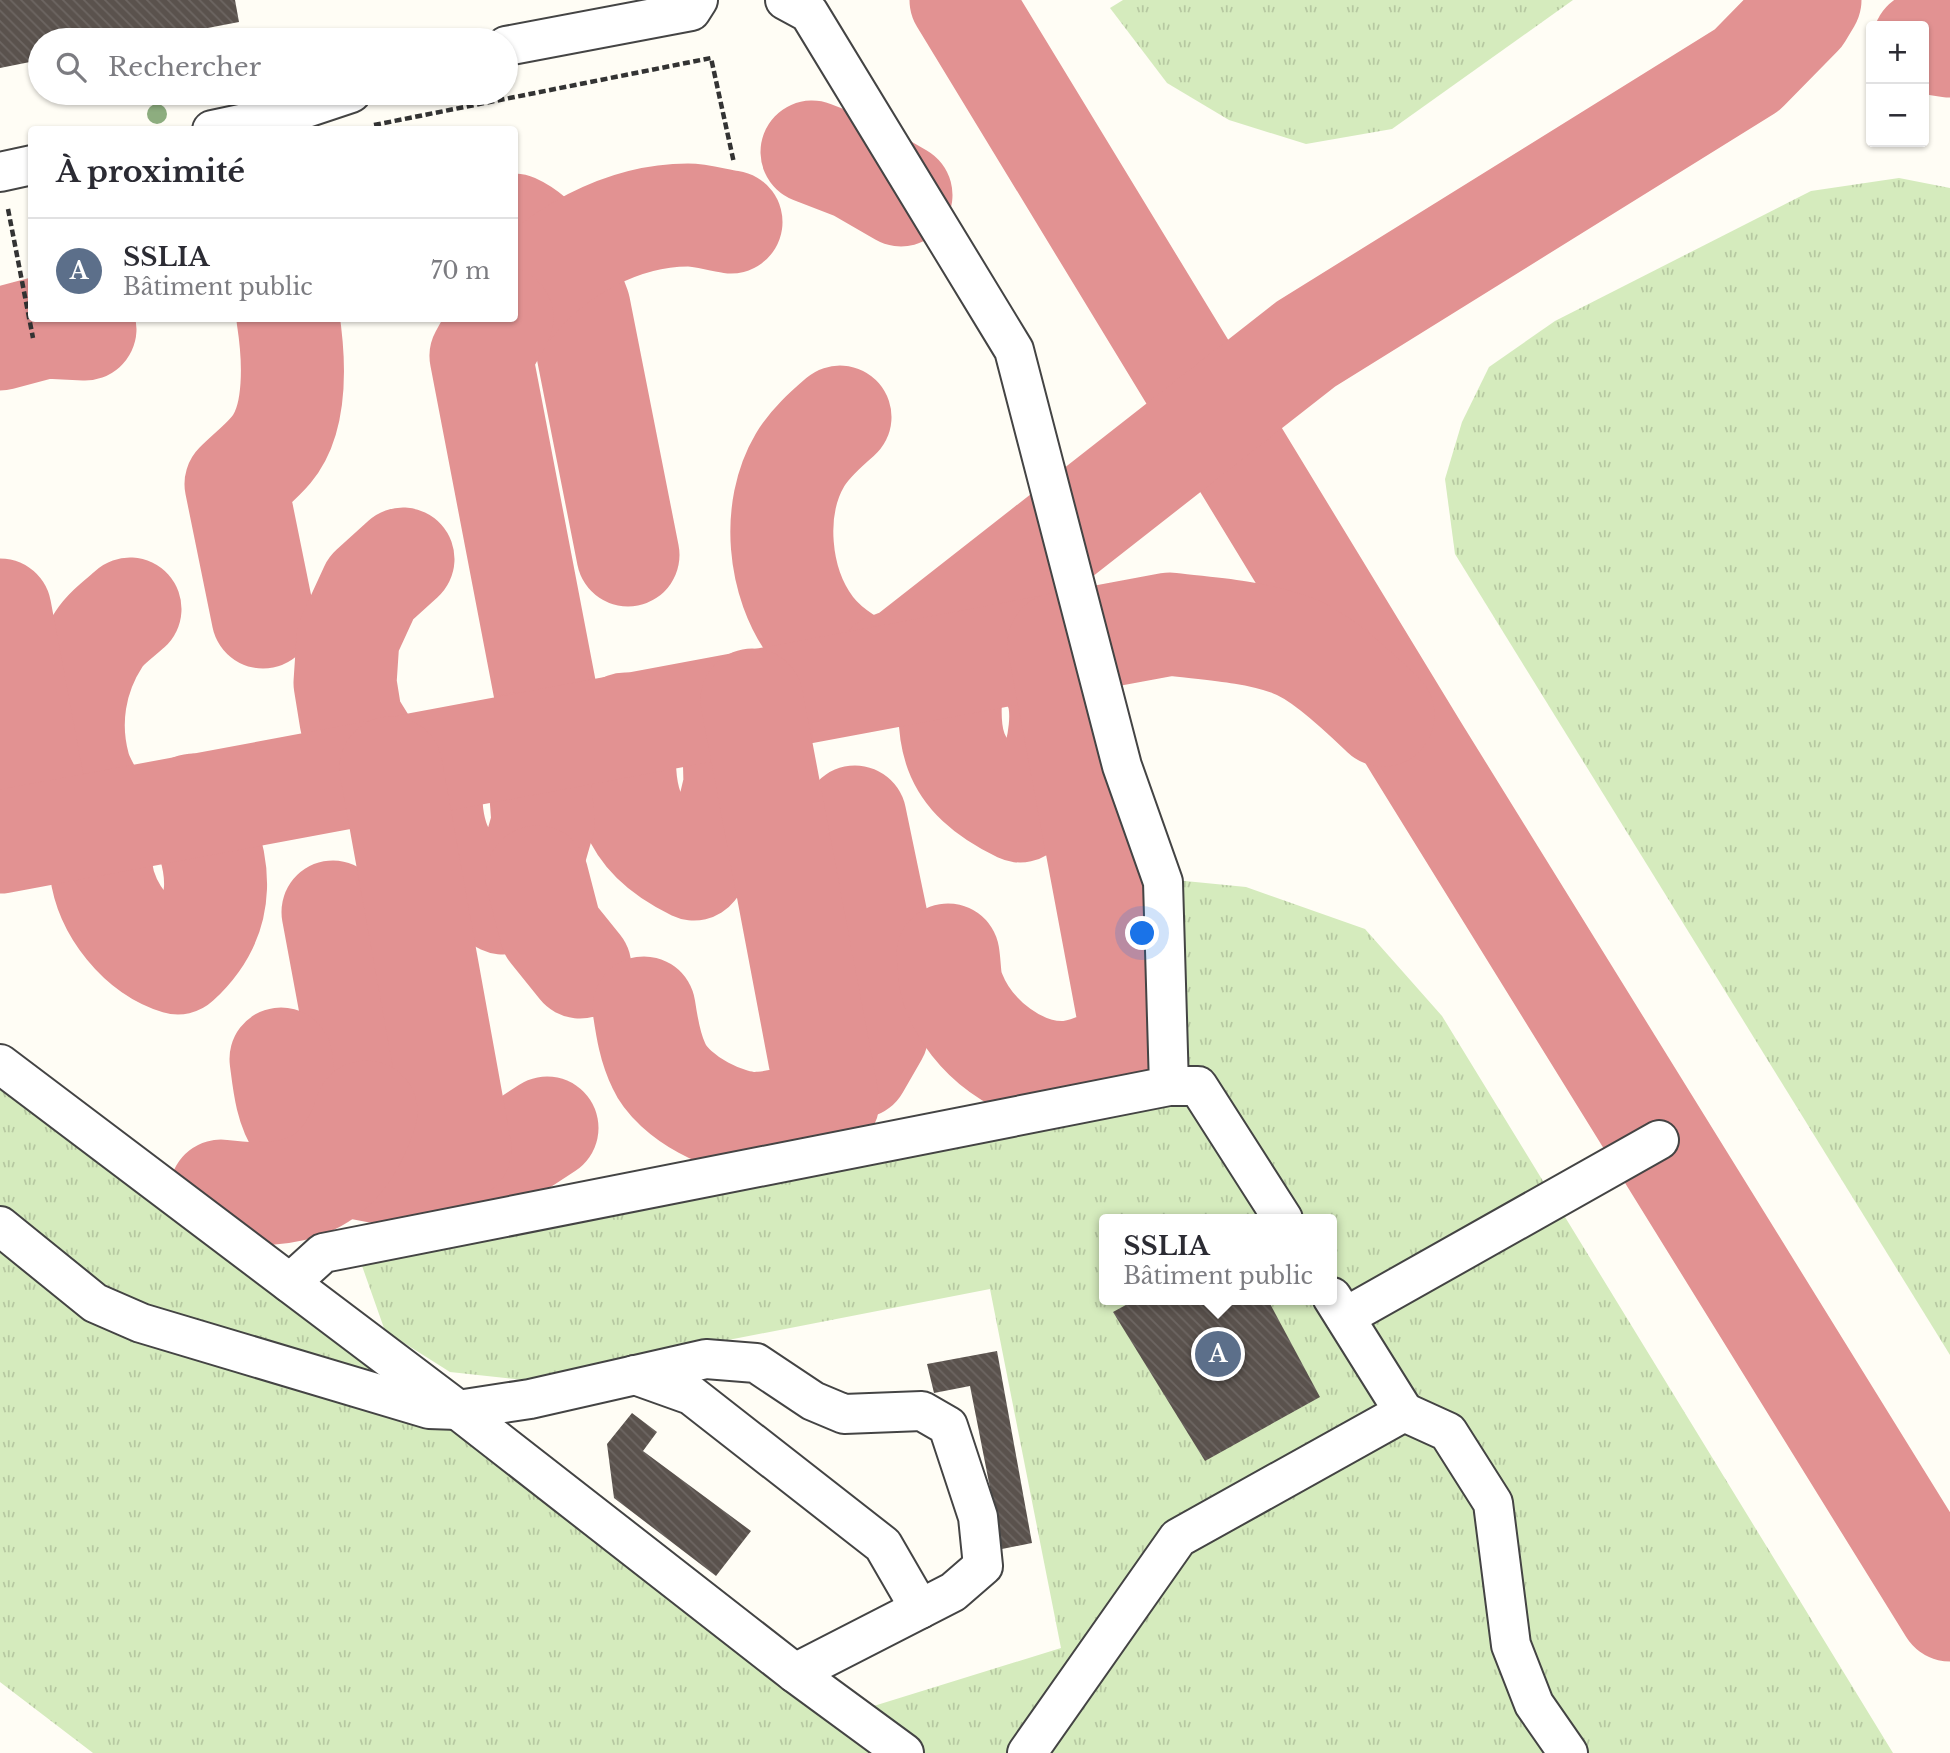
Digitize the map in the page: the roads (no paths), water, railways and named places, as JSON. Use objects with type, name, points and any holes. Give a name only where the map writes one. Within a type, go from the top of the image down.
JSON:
[{"type":"lane","points":[[518,44],[691,11],[698,0]]},
{"type":"lane","points":[[785,0],[809,13],[1014,350],[1122,766],[1163,882],[1168,1086]]},
{"type":"lane","points":[[231,126],[288,114],[357,110]]},
{"type":"lane","points":[[3,185],[28,169]]},
{"type":"lane","points":[[0,1064],[458,1410],[795,1673],[904,1753]]},
{"type":"lane","points":[[290,1283],[323,1253],[1168,1086],[1198,1086],[1280,1214]]},
{"type":"lane","points":[[1568,1753],[1534,1704],[1511,1645],[1493,1503],[1448,1432],[1404,1412],[1338,1307],[1660,1140]]},
{"type":"lane","points":[[0,1226],[95,1303],[141,1323],[429,1409],[458,1410],[530,1399],[706,1359],[757,1363],[813,1401],[844,1414],[922,1411],[948,1426],[978,1517],[983,1566],[953,1592],[795,1673]]},
{"type":"lane","points":[[635,1375],[691,1395],[883,1545],[920,1609]]},
{"type":"lane","points":[[1027,1753],[1178,1538],[1404,1412]]},
{"type":"place","name":"SSLIA","points":[[1218,1354]]}]
